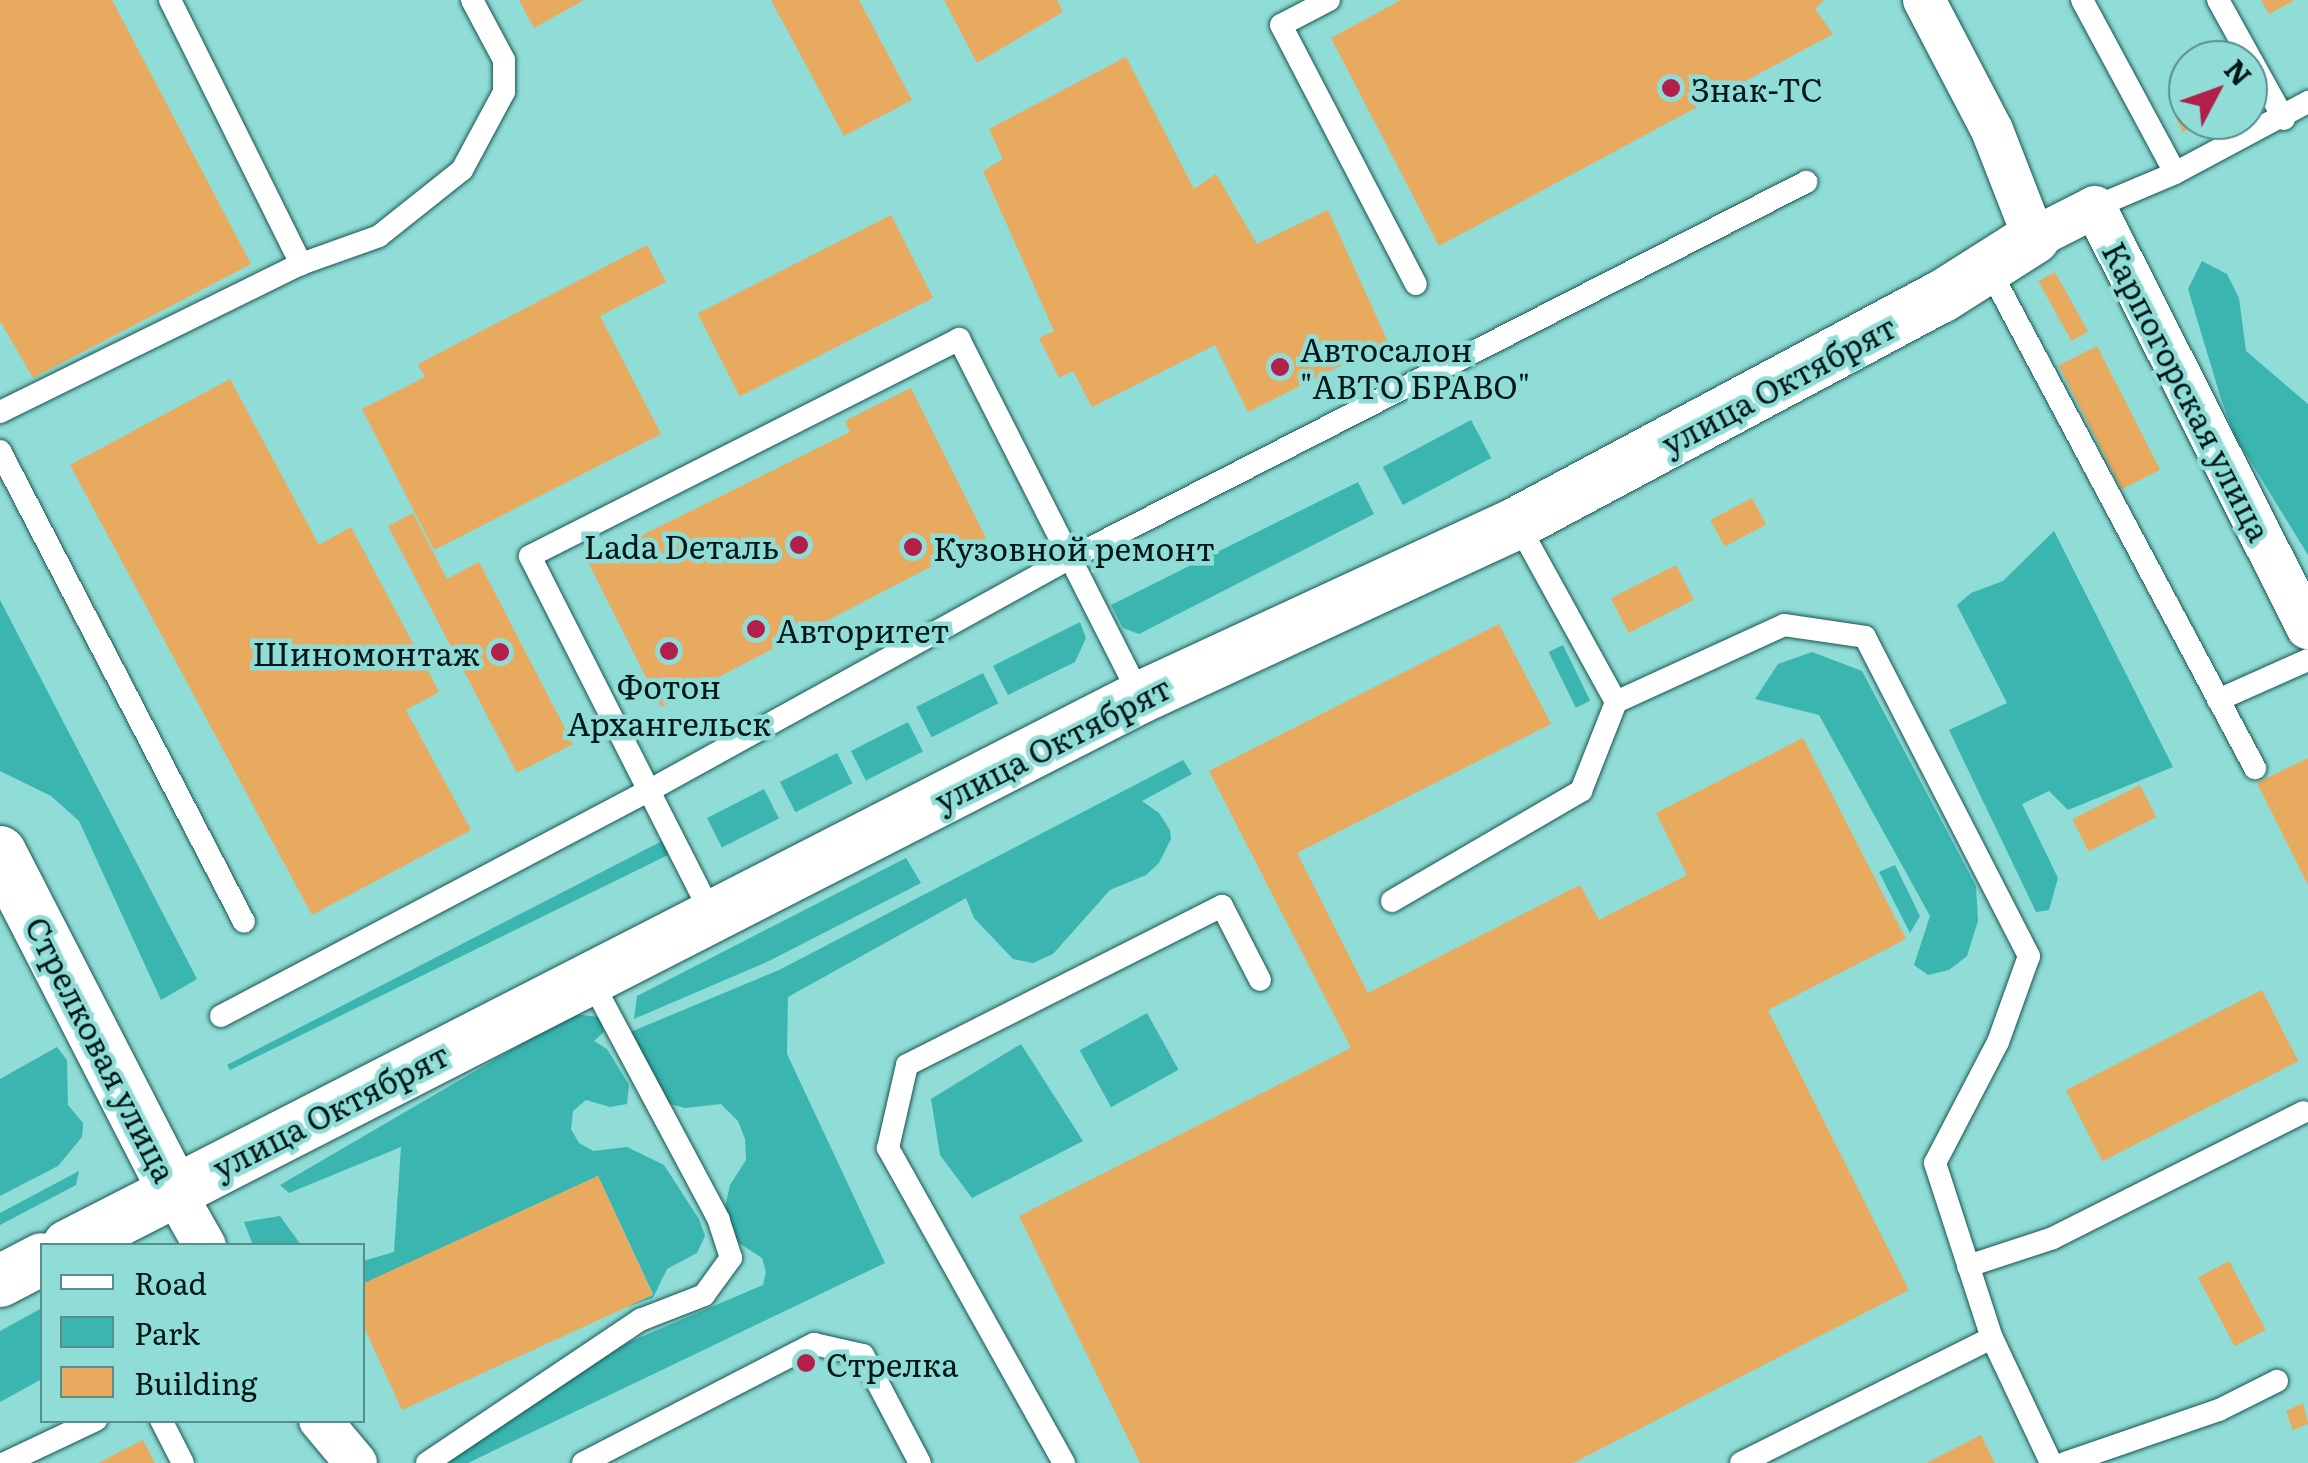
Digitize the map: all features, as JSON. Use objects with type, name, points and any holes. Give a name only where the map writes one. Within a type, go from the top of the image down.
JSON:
[{"type":"street","points":[[1924,0],[1992,130],[2034,238],[2096,207]]},
{"type":"street","name":"Карпогорская улица","points":[[2096,207],[2308,628]]},
{"type":"street","name":"улица Октябрят","points":[[74,1243],[589,976],[1141,697],[1517,523],[1941,297],[2034,238]]},
{"type":"street","name":"Стрелковая улица","points":[[0,852],[13,908],[203,1243]]},
{"type":"street","points":[[0,1280],[40,1260]]},
{"type":"street","points":[[323,1423],[356,1463]]},
{"type":"lane","points":[[170,0],[301,264]]},
{"type":"lane","points":[[0,412],[301,264],[379,236],[462,170],[504,92],[504,60],[472,0]]},
{"type":"lane","points":[[1329,0],[1281,25],[1416,284]]},
{"type":"lane","points":[[2082,0],[2175,173]]},
{"type":"lane","points":[[2218,0],[2284,119]]},
{"type":"lane","points":[[2096,207],[2175,173],[2284,119],[2308,102]]},
{"type":"lane","points":[[221,1016],[650,790],[1071,558],[1806,182]]},
{"type":"lane","points":[[1988,267],[2256,768]]},
{"type":"lane","points":[[712,915],[530,556],[959,339],[1141,697]]},
{"type":"lane","points":[[0,451],[244,922]]},
{"type":"lane","points":[[1517,523],[1616,702]]},
{"type":"lane","points":[[1392,901],[1581,791],[1616,702],[1784,625],[1865,637],[2029,956],[1998,1042],[1935,1163],[1992,1338],[2051,1463]]},
{"type":"lane","points":[[2218,700],[2308,660]]},
{"type":"lane","points":[[1064,1463],[888,1148],[907,1065],[1222,906],[1260,980]]},
{"type":"lane","points":[[426,1463],[640,1320],[704,1295],[731,1258],[719,1220],[589,976]]},
{"type":"lane","points":[[1968,1266],[2053,1238],[2303,1112]]},
{"type":"lane","points":[[1741,1463],[1992,1338]]},
{"type":"lane","points":[[583,1463],[814,1344],[863,1355],[920,1463]]},
{"type":"lane","points":[[2065,1463],[2220,1410],[2277,1381]]},
{"type":"lane","points":[[5,1463],[90,1423]]},
{"type":"lane","points":[[163,1423],[183,1463]]},
{"type":"green space","points":[[2202,261],[2227,274],[2239,298],[2246,351],[2308,404],[2308,555],[2235,436],[2221,399],[2188,289]]},
{"type":"green space","points":[[1471,420],[1491,458],[1403,505],[1383,467]]},
{"type":"green space","points":[[1358,482],[1374,514],[1139,634],[1123,628],[1111,605]]},
{"type":"green space","points":[[2054,531],[2173,767],[2068,810],[2049,791],[2022,804],[2058,878],[2049,910],[2036,912],[1949,730],[2007,703],[1957,605],[1971,593],[2003,581]]},
{"type":"green space","points":[[0,600],[197,979],[161,1000],[79,821],[51,796],[0,771]]},
{"type":"green space","points":[[1080,622],[1086,638],[1075,662],[1008,695],[993,666]]},
{"type":"green space","points":[[1563,645],[1590,701],[1576,708],[1549,652]]},
{"type":"green space","points":[[1812,652],[1862,671],[1976,886],[1978,921],[1967,956],[1949,970],[1928,975],[1914,965],[1930,916],[1819,715],[1755,699],[1778,664]]},
{"type":"green space","points":[[983,673],[998,703],[932,737],[916,707]]},
{"type":"green space","points":[[908,722],[923,751],[866,780],[851,751]]},
{"type":"green space","points":[[837,753],[852,783],[795,812],[780,782]]},
{"type":"green space","points":[[1183,760],[1192,774],[1142,801],[1159,813],[1170,830],[1171,839],[1159,863],[1146,875],[1110,890],[1053,954],[1033,963],[1013,959],[974,918],[966,898],[788,997],[787,1054],[885,1263],[468,1463],[431,1463],[615,1348],[763,1285],[766,1272],[762,1258],[739,1243],[723,1216],[730,1185],[746,1160],[745,1139],[738,1121],[721,1104],[685,1108],[670,1104],[629,1035],[633,1031],[779,970]]},
{"type":"green space","points":[[764,789],[779,818],[722,847],[707,818]]},
{"type":"green space","points":[[664,840],[670,854],[230,1070],[227,1065]]},
{"type":"green space","points":[[906,858],[921,883],[769,961],[634,1019],[637,996]]},
{"type":"green space","points":[[1895,865],[1920,916],[1910,933],[1879,872]]},
{"type":"green space","points":[[1147,1013],[1179,1070],[1111,1107],[1080,1050]]},
{"type":"green space","points":[[573,1014],[600,1017],[604,1032],[594,1041],[607,1049],[629,1085],[627,1104],[610,1107],[586,1100],[573,1111],[571,1129],[579,1143],[593,1151],[627,1147],[664,1165],[699,1219],[705,1236],[697,1253],[667,1269],[653,1298],[624,1308],[653,1294],[598,1176],[365,1283],[365,1260],[394,1252],[401,1147],[289,1193],[280,1185]]},
{"type":"green space","points":[[1021,1044],[1083,1141],[972,1198],[940,1155],[931,1099]]},
{"type":"green space","points":[[57,1047],[67,1060],[68,1105],[83,1123],[82,1137],[58,1166],[0,1196],[0,1079]]},
{"type":"green space","points":[[79,1171],[76,1185],[0,1225],[0,1213]]},
{"type":"green space","points":[[280,1216],[300,1243],[252,1243],[244,1222]]},
{"type":"green space","points":[[40,1309],[40,1380],[0,1402],[0,1331]]},
{"type":"building","points":[[0,0],[112,0],[251,264],[33,378],[0,321]]},
{"type":"building","points":[[519,0],[584,0],[534,28]]},
{"type":"building","points":[[771,0],[859,0],[912,100],[844,136]]},
{"type":"building","points":[[944,0],[1057,0],[1063,12],[977,63]]},
{"type":"building","points":[[1401,0],[1824,0],[1815,9],[1833,34],[1439,246],[1331,38]]},
{"type":"building","points":[[2261,0],[2295,0],[2269,14]]},
{"type":"building","points":[[1126,57],[1194,189],[1216,174],[1257,244],[1328,210],[1388,342],[1248,412],[1215,345],[1092,407],[1073,371],[1059,378],[1039,338],[1054,331],[983,171],[1003,159],[989,129]]},
{"type":"building","points":[[891,215],[933,298],[740,396],[698,314]]},
{"type":"building","points":[[647,245],[666,282],[600,316],[661,434],[434,550],[362,409],[425,377],[418,364]]},
{"type":"building","points":[[2055,272],[2088,331],[2071,341],[2038,281]]},
{"type":"building","points":[[2097,346],[2160,470],[2122,489],[2059,366]]},
{"type":"building","points":[[230,379],[319,545],[351,527],[439,692],[406,710],[471,830],[312,915],[70,465]]},
{"type":"building","points":[[911,388],[986,538],[661,707],[588,562],[850,432],[845,421]]},
{"type":"building","points":[[1752,498],[1766,524],[1725,547],[1711,520]]},
{"type":"building","points":[[413,513],[447,579],[479,562],[573,744],[517,773],[388,526]]},
{"type":"building","points":[[1676,565],[1694,600],[1629,633],[1611,598]]},
{"type":"building","points":[[1499,624],[1551,724],[1297,853],[1368,993],[1580,885],[1599,920],[1687,875],[1656,813],[1803,738],[1906,939],[1768,1010],[1909,1290],[1573,1463],[1140,1463],[1019,1216],[1351,1048],[1209,771]]},
{"type":"building","points":[[2308,758],[2308,885],[2257,783]]},
{"type":"building","points":[[2140,785],[2156,817],[2089,852],[2072,820]]},
{"type":"building","points":[[2262,990],[2298,1061],[2102,1161],[2066,1090]]},
{"type":"building","points":[[598,1176],[653,1295],[402,1410],[365,1330],[365,1283]]},
{"type":"building","points":[[2229,1261],[2266,1330],[2235,1346],[2198,1277]]},
{"type":"building","points":[[2303,1403],[2308,1424],[2293,1430],[2286,1411]]},
{"type":"building","points":[[1981,1435],[1995,1463],[1926,1463]]},
{"type":"building","points":[[143,1440],[155,1463],[98,1463]]},
{"type":"place","name":"Знак-ТС","points":[[1671,88]]},
{"type":"place","name":"Автосалон \"АВТО БРАВО\"","points":[[1280,367]]},
{"type":"place","name":"Lada Dеталь","points":[[799,545]]},
{"type":"place","name":"Кузовной ремонт","points":[[913,547]]},
{"type":"place","name":"Авторитет","points":[[756,629]]},
{"type":"place","name":"Фотон Архангельск","points":[[669,651]]},
{"type":"place","name":"Шиномонтаж","points":[[500,652]]},
{"type":"place","name":"Стрелка","points":[[806,1363]]}]
